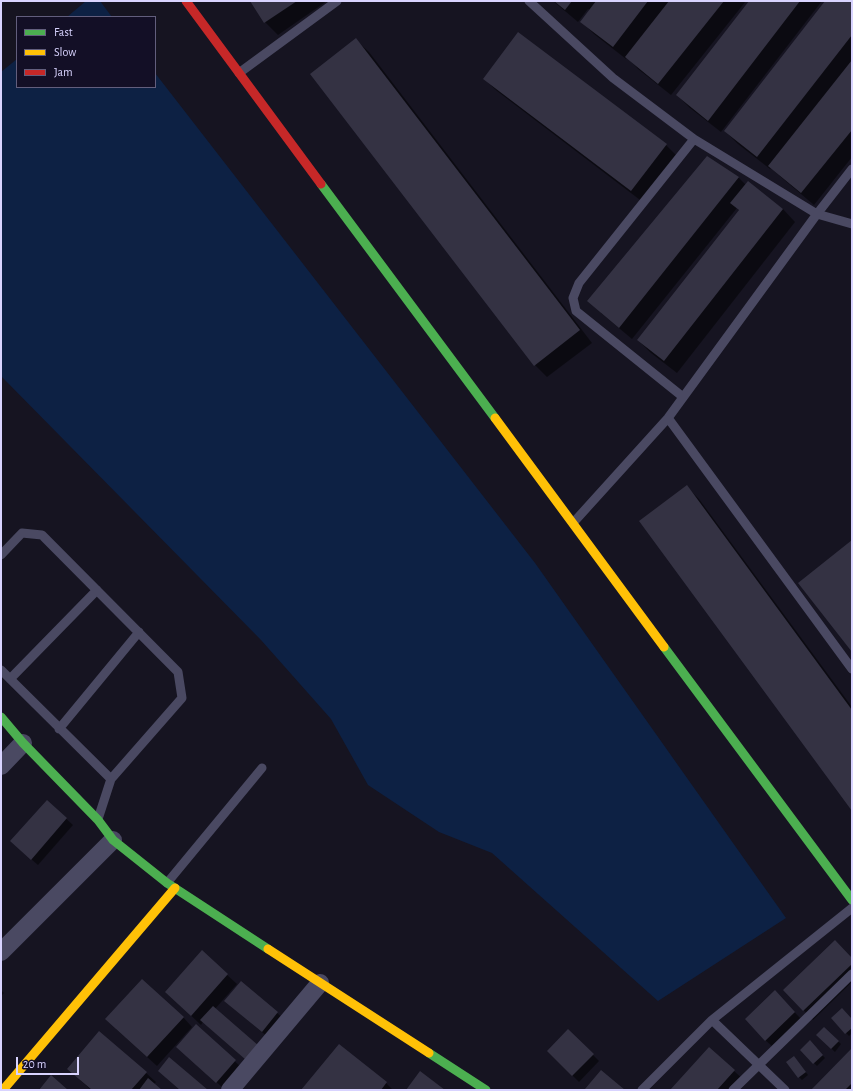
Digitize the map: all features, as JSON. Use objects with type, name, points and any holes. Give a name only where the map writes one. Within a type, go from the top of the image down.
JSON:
[{"type":"street","points":[[186,1],[852,900]]},
{"type":"street","points":[[1,717],[23,743],[98,820],[113,840],[171,886],[477,1088]]},
{"type":"street","points":[[1,766],[23,743]]},
{"type":"street","points":[[1,952],[113,840]]},
{"type":"street","points":[[3,1090],[171,886]]},
{"type":"street","points":[[230,1090],[320,983]]},
{"type":"lane","points":[[240,73],[337,1]]},
{"type":"lane","points":[[529,1],[613,78],[694,139],[817,214],[852,224]]},
{"type":"lane","points":[[683,398],[576,311],[573,298],[579,283],[694,139]]},
{"type":"lane","points":[[572,523],[668,418],[817,214],[852,169]]},
{"type":"lane","points":[[668,418],[852,669]]},
{"type":"lane","points":[[1,555],[22,533],[42,535],[178,672],[182,698],[111,779],[98,820]]},
{"type":"lane","points":[[10,679],[97,590]]},
{"type":"lane","points":[[59,729],[139,632]]},
{"type":"lane","points":[[1,670],[111,779]]},
{"type":"lane","points":[[171,886],[262,768]]},
{"type":"lane","points":[[642,1090],[712,1020],[852,908]]},
{"type":"lane","points":[[733,1090],[852,974]]},
{"type":"lane","points":[[712,1020],[785,1090]]},
{"type":"water","points":[[86,1],[100,1],[111,16],[68,16]]},
{"type":"water","points":[[16,60],[16,88],[156,88],[156,74],[535,563],[786,918],[658,1001],[492,853],[439,832],[368,785],[331,719],[261,640],[1,376],[1,72]]},
{"type":"building","points":[[250,1],[297,1],[264,23]]},
{"type":"building","points":[[554,1],[572,1],[565,10]]},
{"type":"building","points":[[596,1],[648,1],[613,47],[580,22]]},
{"type":"building","points":[[669,1],[724,1],[658,84],[625,57]]},
{"type":"building","points":[[749,1],[800,1],[708,121],[676,95]]},
{"type":"building","points":[[825,1],[852,1],[852,35],[757,157],[724,131]]},
{"type":"building","points":[[518,32],[667,144],[631,191],[483,79]]},
{"type":"building","points":[[356,38],[580,330],[534,366],[310,74]]},
{"type":"building","points":[[852,60],[852,130],[801,193],[768,166]]},
{"type":"building","points":[[707,156],[739,177],[619,328],[587,301]]},
{"type":"building","points":[[748,181],[783,209],[664,361],[637,340],[739,210],[730,203]]},
{"type":"building","points":[[687,485],[852,710],[852,811],[639,521]]},
{"type":"building","points":[[852,540],[852,652],[798,583]]},
{"type":"building","points":[[47,800],[67,818],[31,860],[10,841]]},
{"type":"building","points":[[835,940],[852,958],[852,964],[803,1011],[783,990]]},
{"type":"building","points":[[202,950],[228,974],[191,1016],[165,992]]},
{"type":"building","points":[[142,979],[184,1017],[147,1057],[105,1019]]},
{"type":"building","points":[[241,981],[278,1012],[262,1032],[224,1001]]},
{"type":"building","points":[[775,990],[795,1012],[765,1041],[745,1019]]},
{"type":"building","points":[[213,1006],[259,1046],[246,1060],[200,1020]]},
{"type":"building","points":[[842,1008],[852,1019],[852,1028],[845,1034],[831,1018]]},
{"type":"building","points":[[196,1024],[236,1060],[216,1083],[176,1047]]},
{"type":"building","points":[[824,1027],[839,1041],[831,1049],[816,1035]]},
{"type":"building","points":[[568,1029],[594,1054],[572,1076],[547,1051]]},
{"type":"building","points":[[99,1031],[147,1072],[131,1090],[92,1090],[67,1069]]},
{"type":"building","points":[[810,1040],[823,1055],[813,1064],[800,1050]]},
{"type":"building","points":[[339,1044],[387,1082],[381,1090],[301,1090]]},
{"type":"building","points":[[709,1047],[735,1070],[717,1090],[670,1090]]},
{"type":"building","points":[[852,1048],[852,1083],[845,1090],[811,1090]]},
{"type":"building","points":[[794,1056],[806,1072],[798,1078],[786,1062]]},
{"type":"building","points":[[169,1057],[208,1090],[180,1090],[158,1071]]},
{"type":"building","points":[[601,1070],[625,1090],[585,1089]]},
{"type":"building","points":[[420,1071],[445,1090],[406,1090]]},
{"type":"building","points":[[51,1075],[68,1090],[39,1090]]},
{"type":"building","points":[[148,1078],[162,1090],[139,1090]]},
{"type":"traffic: fast","points":[[321,184],[495,418]]},
{"type":"traffic: fast","points":[[664,647],[852,900]]},
{"type":"traffic: fast","points":[[1,717],[23,743],[98,820],[113,840],[167,883],[268,949]]},
{"type":"traffic: fast","points":[[429,1053],[486,1090]]},
{"type":"traffic: slow","points":[[495,418],[664,647]]},
{"type":"traffic: slow","points":[[3,1090],[175,888]]},
{"type":"traffic: slow","points":[[268,949],[429,1053]]},
{"type":"traffic: jam","points":[[186,1],[321,184]]}]
